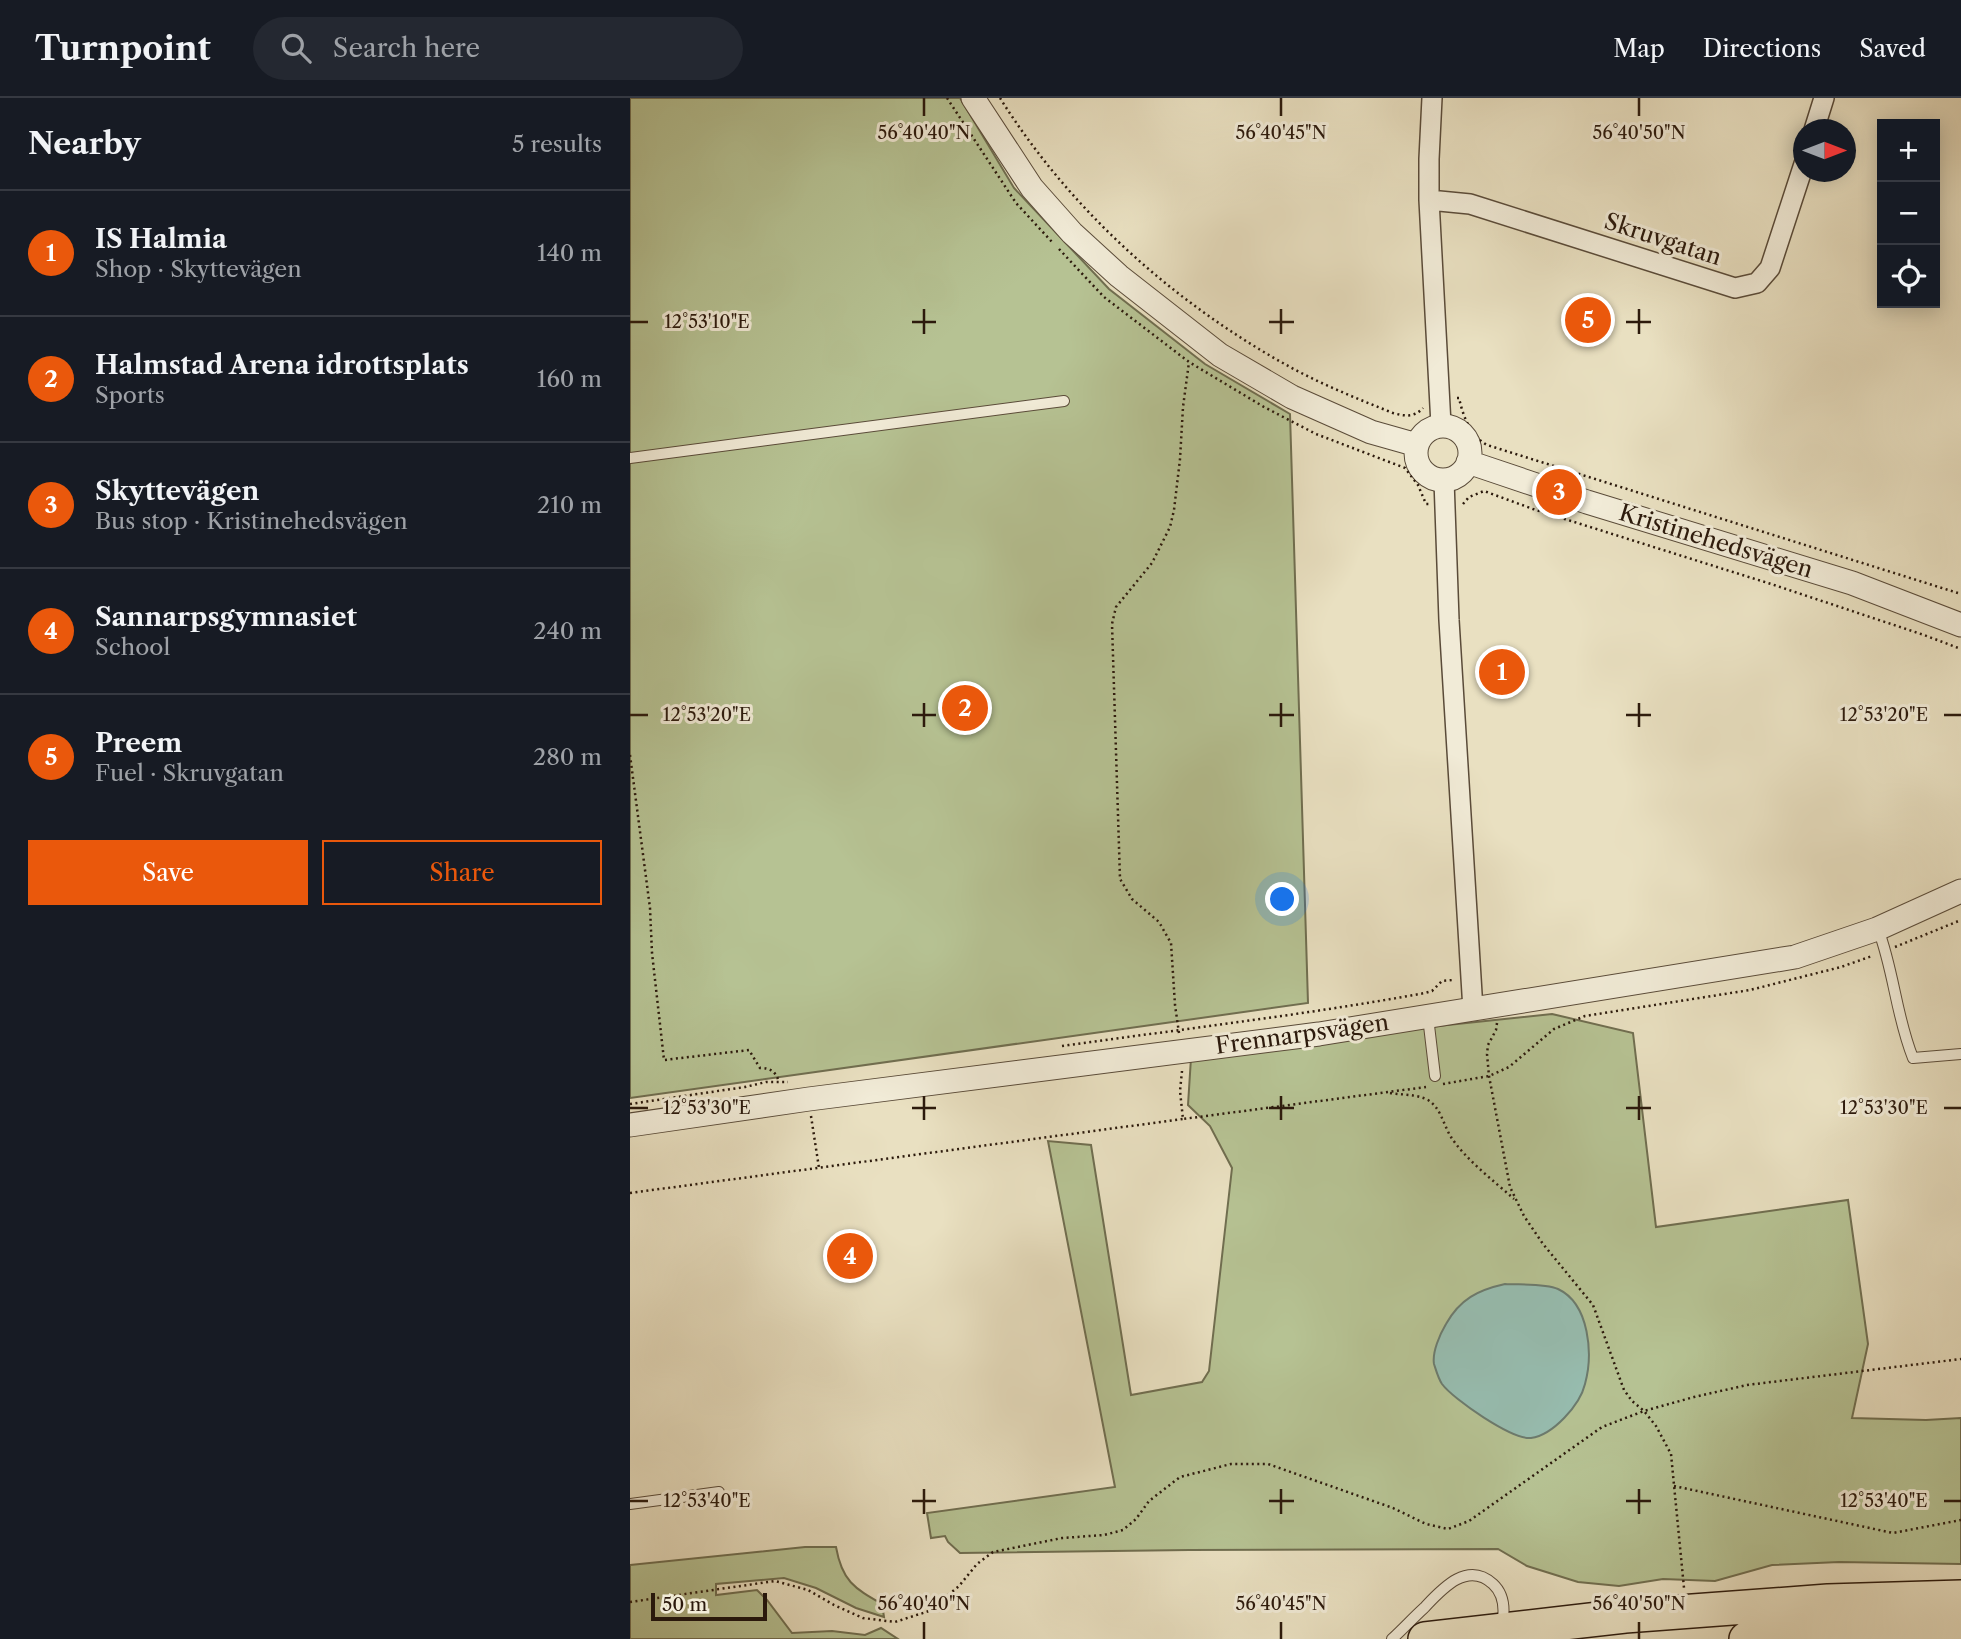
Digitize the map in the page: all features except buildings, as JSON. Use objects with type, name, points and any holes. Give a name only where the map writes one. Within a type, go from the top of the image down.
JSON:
[{"type":"highway","points":[[1425,1639],[1500,1634],[1625,1616],[1815,1602],[1961,1597]]},
{"type":"highway","points":[[1746,1639],[1961,1628]]},
{"type":"street","points":[[974,98],[1032,188],[1072,233],[1129,284],[1220,355],[1292,397],[1371,432],[1417,445]]},
{"type":"street","points":[[1432,98],[1429,200],[1441,425]]},
{"type":"street","points":[[1817,119],[1824,98]]},
{"type":"street","name":"Skruvgatan","points":[[1429,200],[1470,204],[1735,288],[1757,283],[1770,268],[1798,182]]},
{"type":"street","points":[[1441,425],[1455,428],[1466,438],[1470,451],[1468,462],[1459,475],[1444,480],[1433,478],[1423,471],[1416,457],[1417,445],[1422,435],[1441,425]]},
{"type":"street","name":"Kristinehedsvägen","points":[[1468,462],[1587,502],[1852,583],[1961,625]]},
{"type":"street","points":[[1444,480],[1449,620],[1473,1010]]},
{"type":"street","name":"Frennarpsvägen","points":[[630,1125],[1180,1040],[1319,1034],[1795,957],[1877,929],[1961,891]]},
{"type":"lane","points":[[630,458],[1064,401]]},
{"type":"lane","points":[[1877,929],[1886,951],[1906,1040],[1913,1058],[1961,1054]]},
{"type":"lane","points":[[1428,1016],[1434,1076]]},
{"type":"lane","points":[[630,1504],[719,1492]]},
{"type":"lane","points":[[1392,1639],[1444,1586],[1463,1577],[1476,1576],[1490,1581],[1499,1590],[1504,1604],[1500,1634]]},
{"type":"path","points":[[1182,1119],[1180,1091],[1183,1063],[1175,1006],[1171,943],[1158,922],[1126,892],[1120,879],[1112,624],[1116,607],[1152,563],[1170,527],[1180,459],[1189,362]]},
{"type":"path","points":[[630,755],[650,908],[652,953],[664,1060],[749,1050],[760,1069],[768,1068],[773,1071],[779,1082]]},
{"type":"path","points":[[630,1193],[1489,1076],[1509,1067],[1554,1029],[1573,1020],[1597,1013],[1750,990],[1841,967],[1961,920]]},
{"type":"path","points":[[1061,1046],[1180,1040],[1425,993],[1433,991],[1442,981],[1470,979]]},
{"type":"path","points":[[1496,1006],[1496,1030],[1488,1045],[1487,1054],[1510,1186],[1516,1202],[1543,1244],[1593,1305],[1624,1390],[1656,1426],[1671,1454],[1684,1588]]},
{"type":"path","points":[[630,1104],[766,1082],[807,1082],[819,1168]]},
{"type":"path","points":[[1383,1092],[1415,1095],[1429,1100],[1438,1109],[1452,1138],[1516,1202]]},
{"type":"path","points":[[630,1602],[775,1581],[807,1590],[863,1618],[895,1622],[929,1611],[993,1552],[1062,1538],[1104,1535],[1123,1530],[1136,1519],[1149,1501],[1180,1476],[1231,1464],[1268,1464],[1393,1508],[1426,1524],[1448,1529],[1468,1521],[1602,1427],[1644,1410],[1747,1385],[1961,1359]]},
{"type":"path","points":[[1674,1486],[1893,1533],[1961,1520]]},
{"type":"green space","points":[[630,98],[960,98],[1014,188],[1109,289],[1205,364],[1290,414],[1308,1003],[630,1098]]},
{"type":"green space","points":[[1552,1014],[1633,1033],[1656,1227],[1848,1200],[1868,1344],[1852,1418],[1961,1418],[1961,1564],[1839,1562],[1772,1565],[1715,1581],[1663,1579],[1619,1586],[1578,1582],[1527,1566],[1498,1549],[960,1553],[945,1536],[931,1538],[927,1513],[1115,1487],[1048,1141],[1091,1145],[1131,1395],[1202,1382],[1209,1371],[1232,1168],[1210,1126],[1188,1105],[1191,1058],[1400,1030]]},
{"type":"green space","points":[[805,1547],[836,1547],[846,1576],[857,1588],[882,1604],[884,1617],[856,1608],[816,1588],[784,1578],[716,1584],[716,1595],[757,1590],[792,1633],[832,1631],[865,1635],[881,1628],[898,1639],[630,1639],[630,1565]]},
{"type":"water","points":[[1505,1284],[1539,1285],[1558,1289],[1569,1296],[1577,1306],[1586,1331],[1589,1359],[1585,1384],[1578,1401],[1556,1425],[1531,1438],[1497,1426],[1458,1399],[1442,1384],[1434,1364],[1439,1338],[1457,1308],[1486,1289]]},
{"type":"place","name":"Preem","points":[[1588,320]]},
{"type":"place","name":"Skyttevägen","points":[[1559,492]]},
{"type":"place","name":"IS Halmia","points":[[1502,672]]},
{"type":"place","name":"Halmstad Arena idrottsplats","points":[[965,708]]},
{"type":"place","name":"Sannarpsgymnasiet","points":[[850,1256]]}]
